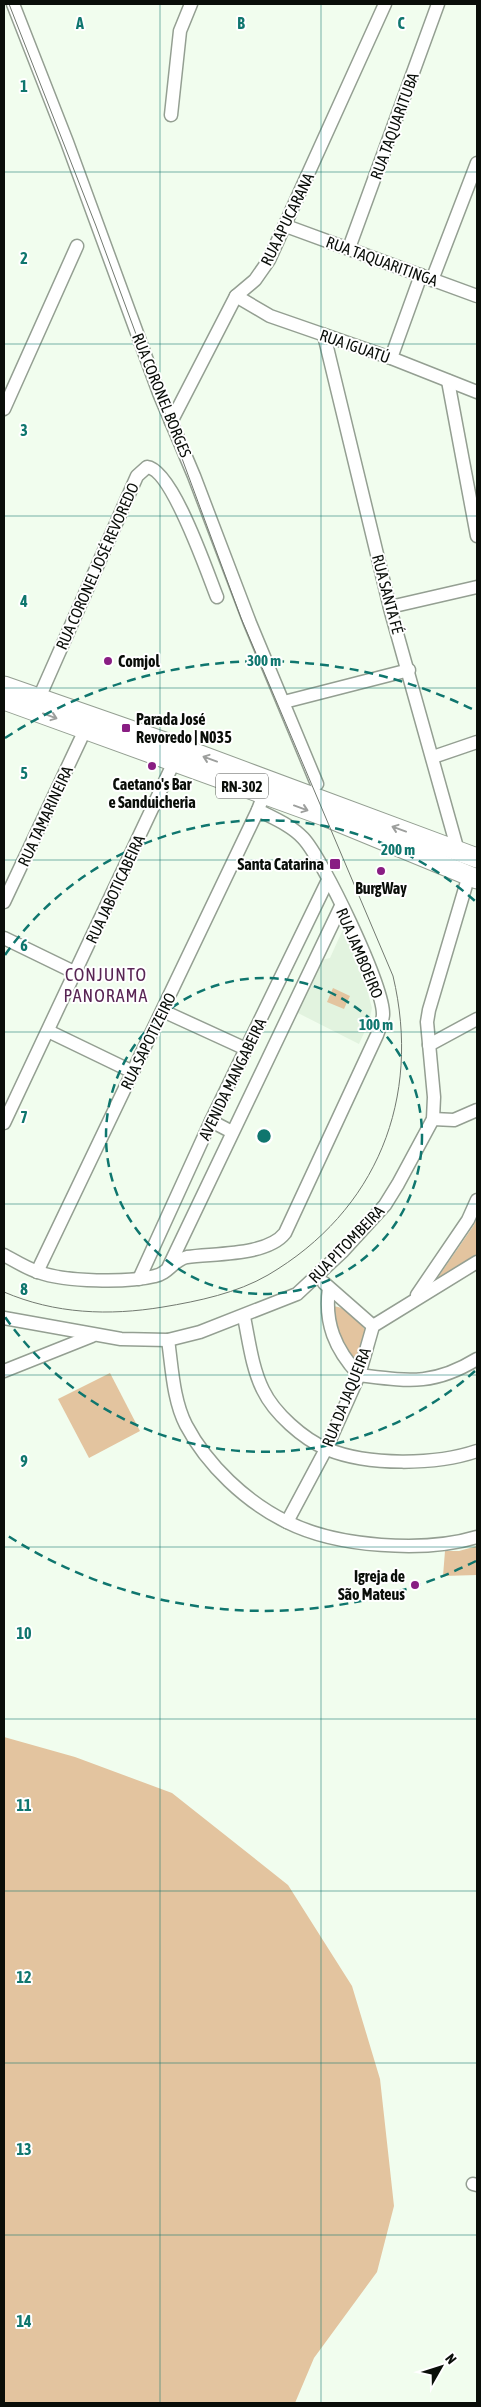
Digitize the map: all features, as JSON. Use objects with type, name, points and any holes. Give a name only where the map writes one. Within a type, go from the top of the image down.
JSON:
[{"type":"main road","name":"RN-302","points":[[4,686],[176,746],[477,858]]},
{"type":"main road","name":"RN-302","points":[[4,700],[174,762],[261,802],[324,816],[473,877]]},
{"type":"street","name":"RUA CORONEL BORGES","points":[[13,4],[171,422],[317,784]]},
{"type":"street","points":[[171,115],[180,31],[191,4]]},
{"type":"street","name":"RUA APUCARANA","points":[[171,422],[236,296],[263,270],[286,226],[385,4]]},
{"type":"street","name":"RUA TAQUARITUBA","points":[[349,248],[438,4]]},
{"type":"street","points":[[391,358],[477,163]]},
{"type":"street","name":"RUA TAQUARITINGA","points":[[286,226],[477,296]]},
{"type":"street","points":[[4,409],[78,246]]},
{"type":"street","name":"RUA IGUATÚ","points":[[236,296],[270,316],[391,358],[477,392]]},
{"type":"street","name":"RUA SANTA FÉ","points":[[324,335],[390,607],[458,851]]},
{"type":"street","points":[[448,381],[477,536]]},
{"type":"street","name":"RUA CORONEL JOSÉ REVOREDO","points":[[39,698],[137,476],[146,466],[152,467],[161,476],[178,503],[217,597]]},
{"type":"street","points":[[390,607],[477,587]]},
{"type":"street","points":[[284,702],[409,670]]},
{"type":"street","name":"RUA TAMARINEIRA","points":[[4,902],[85,730]]},
{"type":"street","points":[[433,757],[477,742]]},
{"type":"street","name":"RUA JABOTICABEIRA","points":[[4,1124],[174,762]]},
{"type":"street","name":"RUA JAMBOEIRO","points":[[169,1266],[186,1257],[229,1253],[275,1241],[285,1233],[377,1036],[383,1015],[379,994],[366,958],[312,850],[301,836],[261,802]]},
{"type":"street","name":"RUA SAPOTIZEIRO","points":[[37,1272],[261,802]]},
{"type":"street","name":"RUA PITOMBEIRA","points":[[4,1318],[92,1335],[145,1341],[168,1340],[200,1332],[244,1317],[289,1298],[316,1277],[365,1229],[385,1205],[433,1119],[434,1097],[429,1045],[429,1010],[473,877]]},
{"type":"street","name":"AVENIDA MANGABEIRA","points":[[139,1279],[211,1122],[328,880]]},
{"type":"street","name":"AVENIDA MANGABEIRA","points":[[169,1266],[341,906]]},
{"type":"street","points":[[4,938],[76,973]]},
{"type":"street","points":[[163,1011],[246,1049]]},
{"type":"street","points":[[429,1045],[477,1019]]},
{"type":"street","points":[[48,1031],[133,1072]]},
{"type":"street","points":[[433,1119],[454,1120],[477,1110]]},
{"type":"street","points":[[211,1122],[232,1132]]},
{"type":"street","points":[[414,1300],[468,1220],[477,1200]]},
{"type":"street","points":[[4,1255],[37,1272],[74,1279],[139,1279],[158,1276],[169,1266]]},
{"type":"street","name":"RUA DA JAQUEIRA","points":[[287,1522],[326,1449],[359,1375],[373,1326],[477,1262]]},
{"type":"street","points":[[316,1277],[373,1326]]},
{"type":"street","points":[[329,1288],[327,1311],[332,1337],[339,1351],[359,1375],[410,1381],[432,1379],[452,1373],[477,1359]]},
{"type":"street","points":[[244,1317],[256,1371],[263,1390],[273,1407],[293,1428],[326,1449],[355,1456],[416,1462],[444,1460],[477,1451]]},
{"type":"street","points":[[4,1372],[92,1335]]},
{"type":"street","points":[[168,1340],[177,1397],[185,1424],[199,1446],[232,1484],[261,1506],[287,1522],[311,1531],[387,1545],[438,1544],[477,1536]]},
{"type":"shaded area","points":[[344,927],[365,982],[372,1008],[369,1022],[359,1044],[296,1012],[321,960],[330,958]]},
{"type":"shaded area","points":[[333,988],[350,996],[344,1009],[327,1002]]},
{"type":"shaded area","points":[[477,1217],[477,1257],[434,1283],[474,1225]]},
{"type":"shaded area","points":[[331,1306],[348,1311],[368,1333],[357,1355],[349,1361],[335,1329]]},
{"type":"shaded area","points":[[110,1373],[140,1431],[89,1458],[58,1399]]},
{"type":"shaded area","points":[[477,1546],[477,1575],[443,1576],[445,1551],[459,1551]]},
{"type":"shaded area","points":[[4,1737],[75,1757],[172,1793],[288,1885],[352,1986],[380,2079],[394,2206],[377,2272],[314,2358],[295,2403],[4,2403]]},
{"type":"tram line","points":[[4,1292],[43,1305],[62,1309],[123,1312],[204,1299],[244,1287],[268,1275],[306,1249],[338,1218],[363,1184],[382,1147],[395,1107],[401,1065],[400,1021],[393,976],[241,618],[96,226],[9,4]]},
{"type":"place","name":"Comjol","points":[[108,661]]},
{"type":"place","name":"Parada José Revoredo | N035","points":[[126,728]]},
{"type":"place","name":"Caetano's Bar e Sanduicheria","points":[[152,766]]},
{"type":"place","name":"Santa Catarina","points":[[335,864]]},
{"type":"place","name":"BurgWay","points":[[381,871]]},
{"type":"place","name":"Igreja de São Mateus","points":[[415,1585]]},
{"type":"district","name":"CONJUNTO PANORAMA","points":[[106,984]]}]
